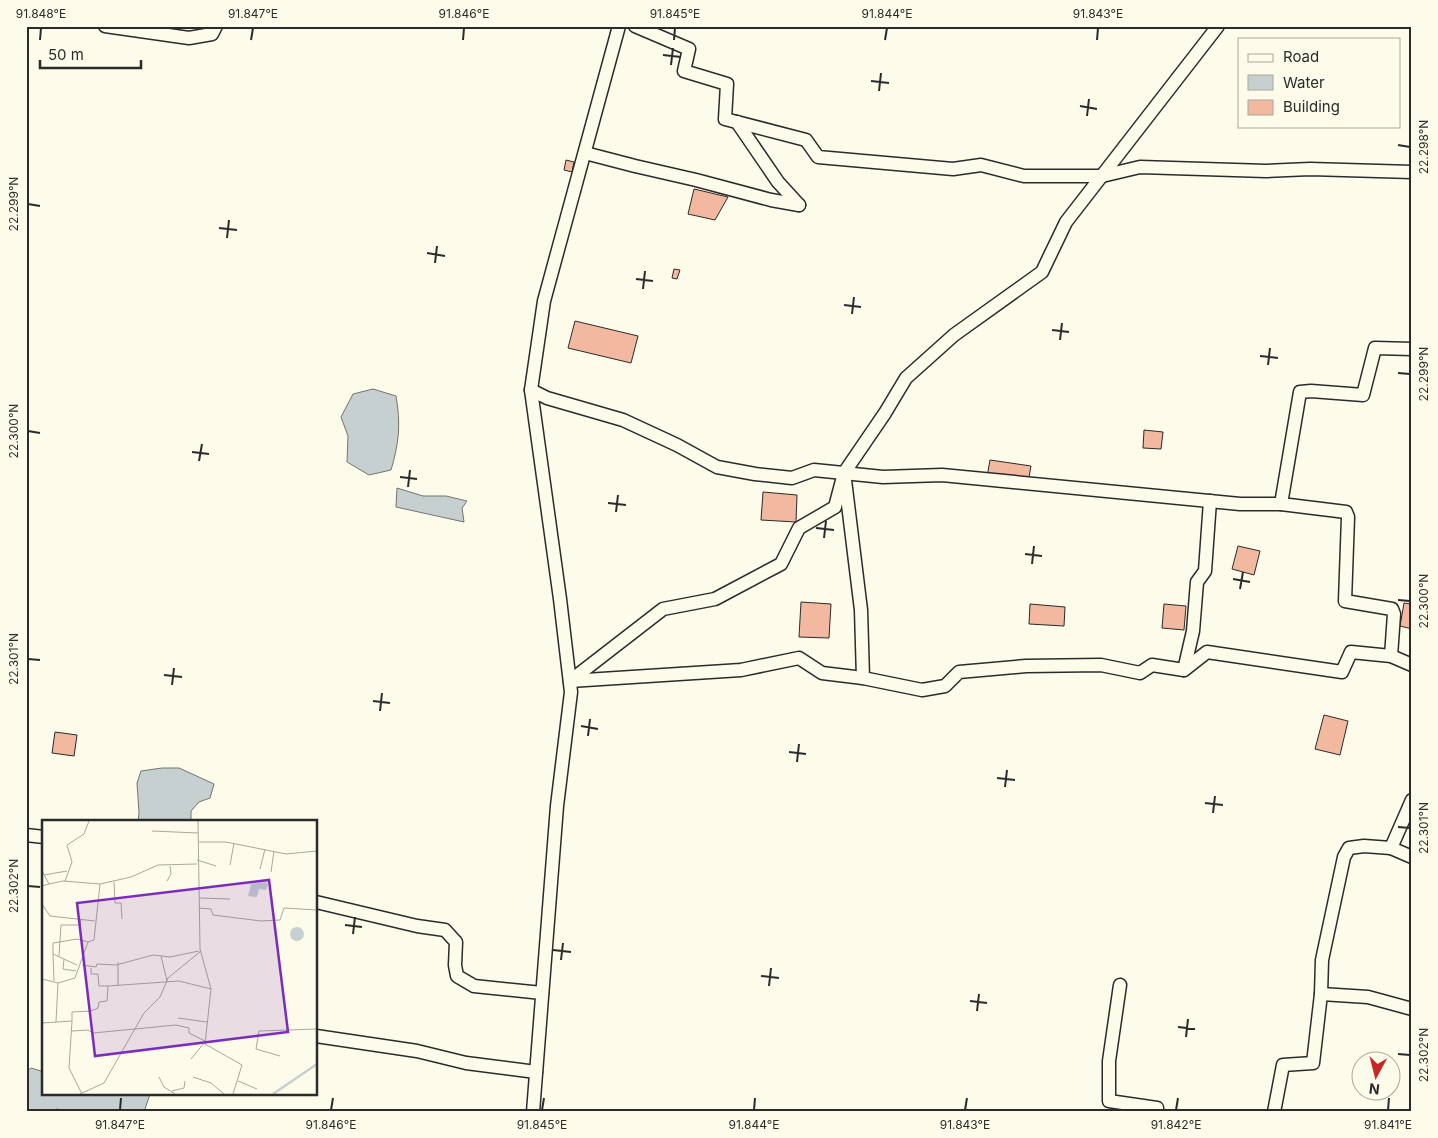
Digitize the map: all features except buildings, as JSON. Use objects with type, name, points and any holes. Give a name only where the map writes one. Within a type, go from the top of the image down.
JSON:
[{"type":"street","points":[[105,26],[189,38],[212,34],[216,26]]},
{"type":"street","points":[[533,1112],[557,806],[571,692],[531,390],[544,301],[619,26]]},
{"type":"street","points":[[635,26],[689,49],[684,70],[727,84],[726,119],[806,140],[818,157],[953,169],[981,165],[1024,176],[1102,176],[1140,167],[1266,171],[1412,172]]},
{"type":"street","points":[[570,681],[663,609],[715,599],[781,564],[799,528],[835,507],[844,473],[906,378],[954,335],[1042,272],[1066,222],[1218,26]]},
{"type":"street","points":[[585,153],[771,200],[799,205],[778,182],[737,122]]},
{"type":"street","points":[[1281,504],[1300,392],[1311,391],[1362,395],[1375,348],[1412,349]]},
{"type":"street","points":[[531,390],[547,398],[622,420],[677,445],[716,467],[792,478],[814,470],[883,477],[942,475],[1240,504],[1281,504],[1346,512],[1348,517],[1345,601],[1392,609],[1394,614],[1391,656]]},
{"type":"street","points":[[844,473],[861,610],[863,678]]},
{"type":"street","points":[[1184,670],[1194,631],[1196,582],[1205,571],[1210,501]]},
{"type":"street","points":[[570,681],[741,670],[799,658],[822,673],[863,678],[922,690],[945,686],[959,672],[1026,666],[1100,665],[1140,673],[1152,665],[1184,670],[1207,652],[1342,672],[1352,652],[1391,656],[1412,665]]},
{"type":"street","points":[[1391,848],[1412,800]]},
{"type":"street","points":[[26,835],[42,837]]},
{"type":"street","points":[[1274,1112],[1283,1065],[1313,1063],[1321,994],[1322,960],[1344,857],[1349,848],[1364,846],[1391,848],[1412,856]]},
{"type":"street","points":[[318,902],[416,926],[445,930],[456,942],[455,965],[457,976],[474,986],[542,993]]},
{"type":"street","points":[[1120,985],[1109,1061],[1109,1101],[1157,1108],[1157,1112]]},
{"type":"street","points":[[1321,994],[1368,997],[1412,1008]]},
{"type":"street","points":[[318,1036],[417,1051],[466,1063],[536,1072]]},
{"type":"water","points":[[373,389],[396,396],[398,433],[391,470],[369,475],[347,462],[348,436],[341,417],[353,394]]},
{"type":"water","points":[[397,488],[423,496],[446,496],[467,501],[462,508],[464,522],[396,507]]},
{"type":"water","points":[[179,768],[214,784],[210,798],[199,802],[191,811],[191,820],[138,820],[137,783],[141,771]]},
{"type":"water","points":[[31,1068],[42,1071],[42,1096],[149,1096],[144,1112],[80,1112],[56,1109],[53,1112],[26,1112],[26,1072]]}]
